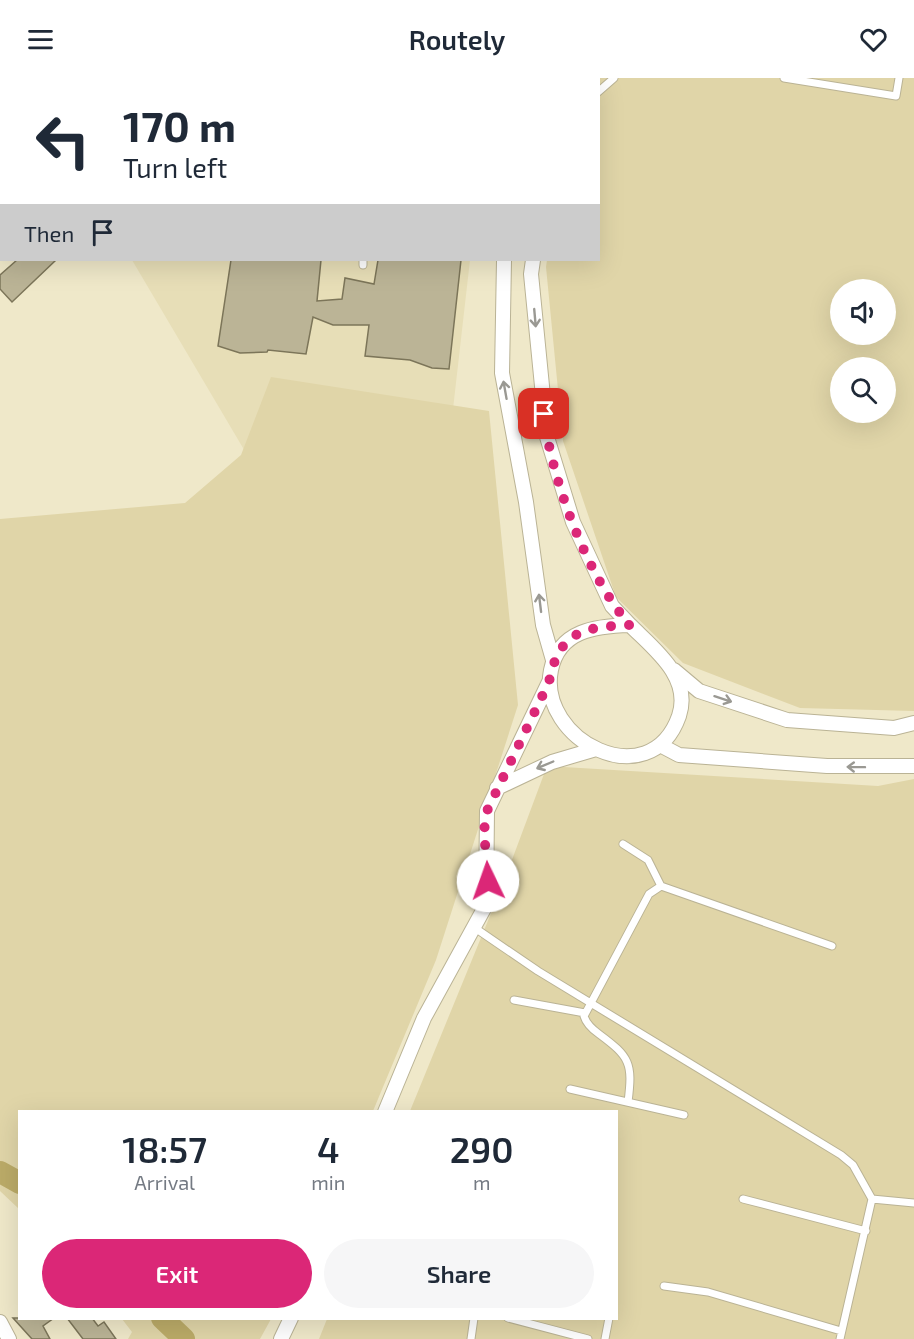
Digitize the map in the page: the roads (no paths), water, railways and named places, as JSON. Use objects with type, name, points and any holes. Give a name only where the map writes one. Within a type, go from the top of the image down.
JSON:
[{"type":"street","points":[[386,1110],[424,1018],[475,928],[487,901],[485,822],[487,811],[549,682],[553,660],[543,625],[526,502],[502,373],[504,261]]},
{"type":"street","points":[[533,261],[531,273],[547,437],[573,522],[612,606],[674,670],[699,692],[787,720],[894,728],[914,723]]},
{"type":"street","points":[[553,660],[573,635],[603,626],[630,625]]},
{"type":"street","points":[[549,682],[552,699],[563,722],[596,749],[626,757],[646,755],[660,745],[674,730],[680,711],[680,690],[674,670]]},
{"type":"street","points":[[660,745],[679,755],[826,766],[914,766]]},
{"type":"street","points":[[497,788],[552,762],[596,749]]},
{"type":"street","points":[[281,1339],[290,1320]]},
{"type":"street","points":[[0,1322],[9,1339]]},
{"type":"lane","points":[[600,90],[614,78]]},
{"type":"lane","points":[[784,78],[896,96],[899,78]]},
{"type":"lane","points":[[623,844],[648,860],[661,886],[832,946]]},
{"type":"lane","points":[[628,1102],[632,1074],[628,1061],[619,1048],[584,1019],[585,1013],[592,1004],[649,894],[661,886]]},
{"type":"lane","points":[[475,928],[592,1004],[841,1155],[853,1165],[872,1199],[840,1335],[708,1292],[664,1286]]},
{"type":"lane","points":[[514,1000],[585,1013]]},
{"type":"lane","points":[[570,1089],[684,1115]]},
{"type":"lane","points":[[743,1199],[866,1231]]},
{"type":"lane","points":[[872,1199],[914,1203]]},
{"type":"lane","points":[[471,1339],[474,1320]]},
{"type":"lane","points":[[516,1320],[588,1339]]},
{"type":"lane","points":[[605,1339],[609,1320]]},
{"type":"waterway","points":[[0,1172],[18,1182]]},
{"type":"waterway","points":[[164,1320],[184,1339]]}]
